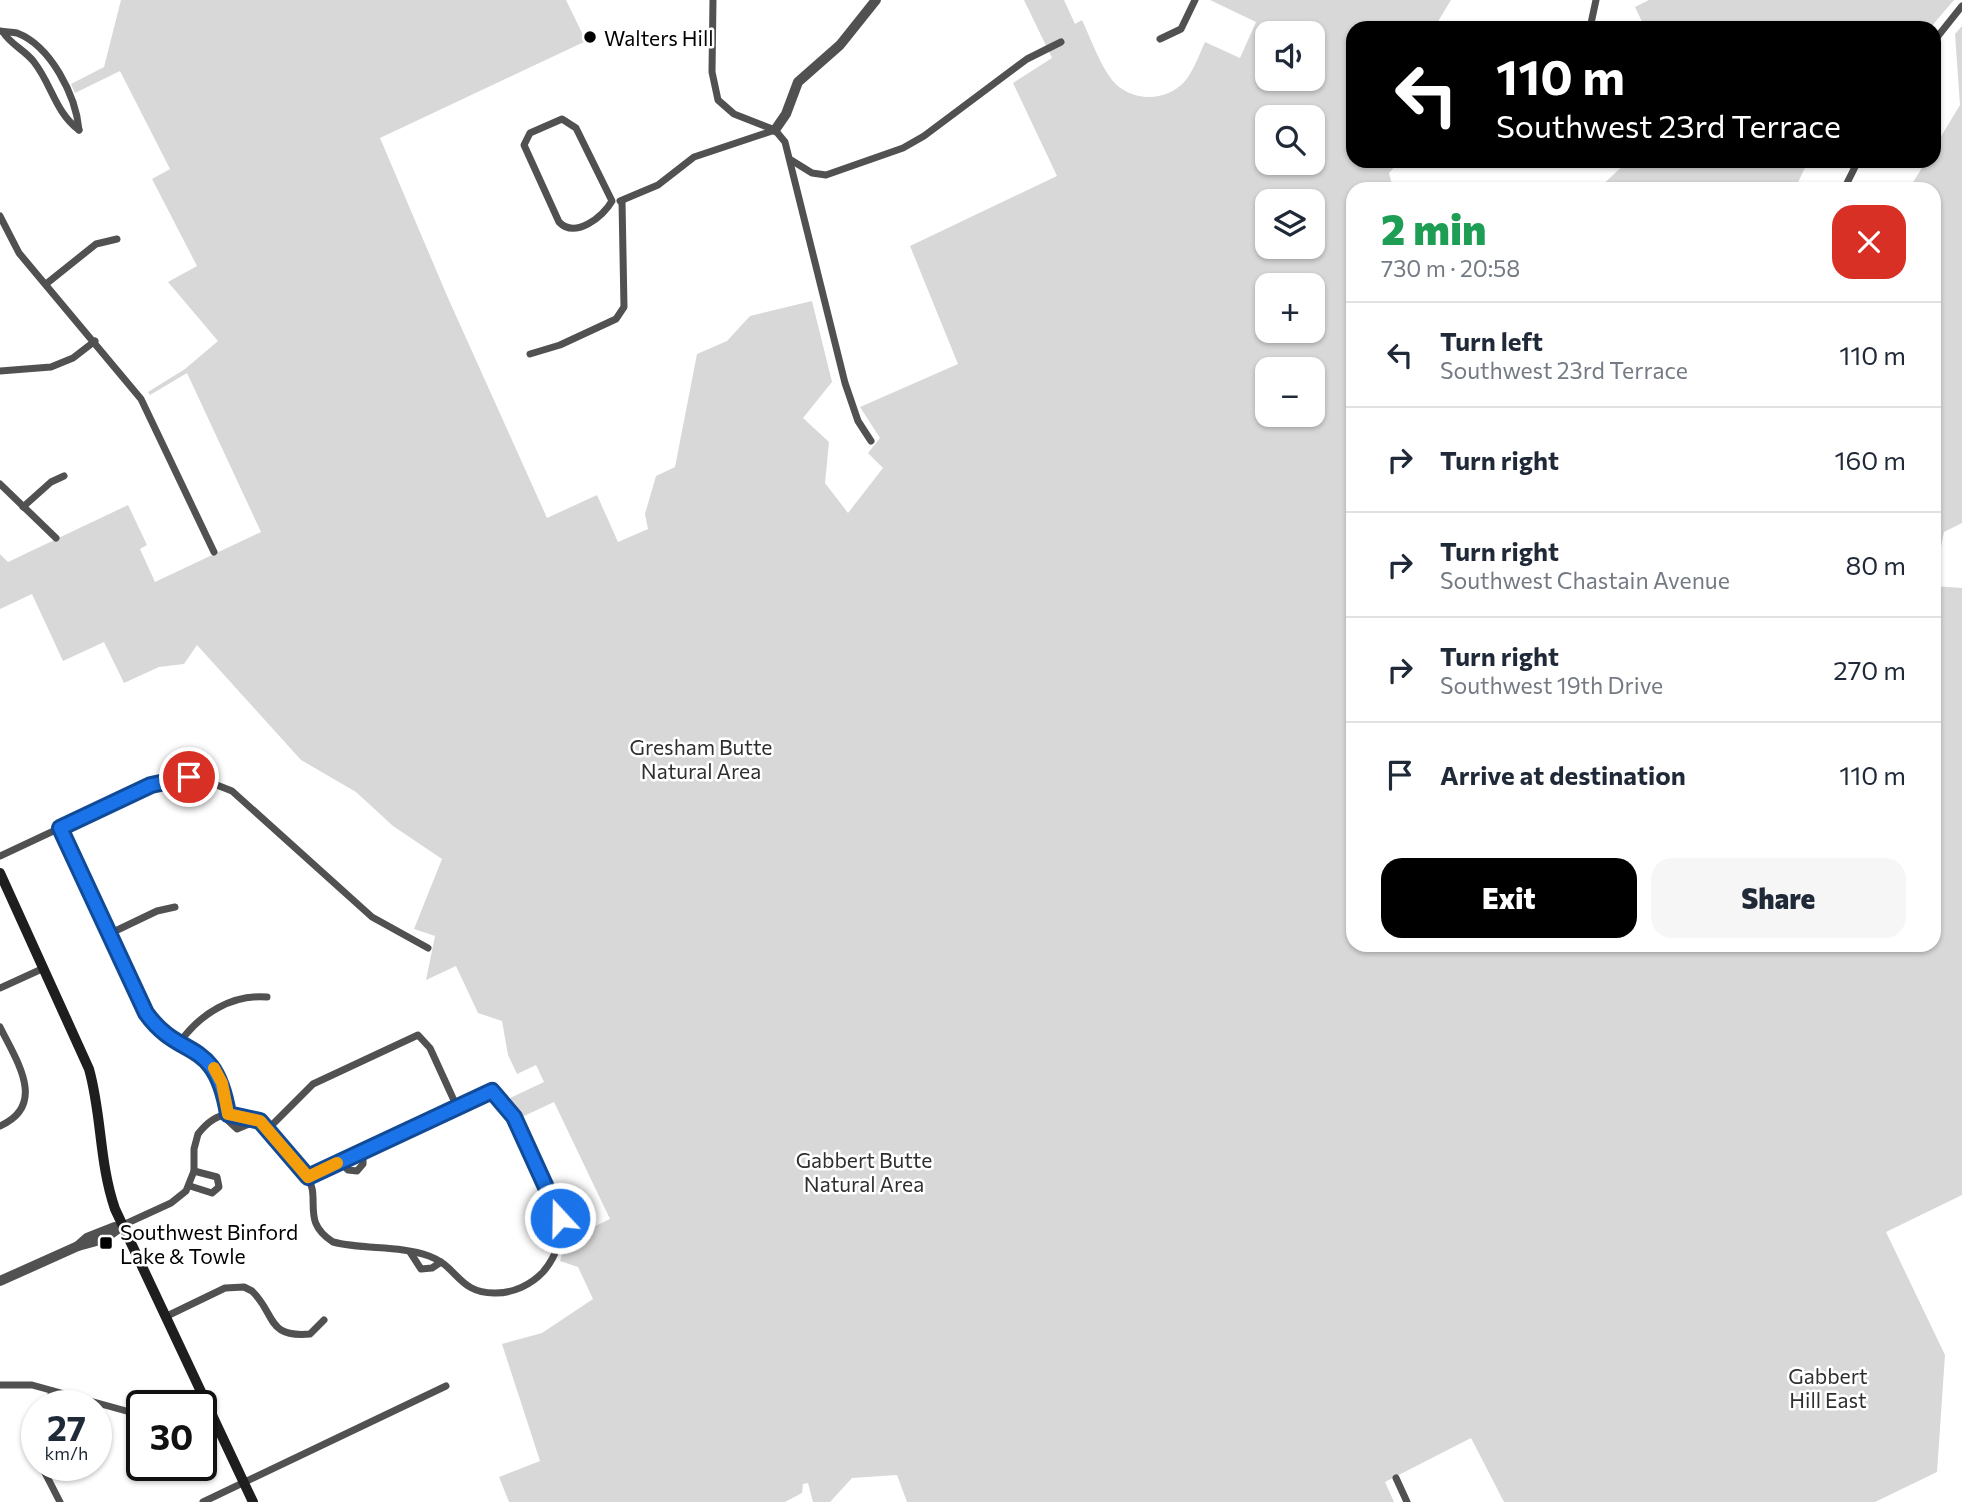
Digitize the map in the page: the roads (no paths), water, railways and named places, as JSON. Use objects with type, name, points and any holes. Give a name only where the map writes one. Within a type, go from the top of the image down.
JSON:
[{"type":"main road","points":[[0,873],[89,1069],[95,1094],[104,1175],[122,1225],[201,1390]]},
{"type":"main road","points":[[217,1425],[253,1502]]},
{"type":"street","points":[[713,0],[712,72],[718,100],[734,114],[775,130],[783,138],[791,160],[845,383],[858,421],[871,441]]},
{"type":"street","points":[[612,201],[622,201],[658,185],[694,157],[775,130],[786,114],[798,82],[840,45],[876,0]]},
{"type":"street","points":[[1160,39],[1181,29],[1195,0]]},
{"type":"street","points":[[1592,21],[1596,0]]},
{"type":"street","points":[[1941,32],[1962,6]]},
{"type":"street","points":[[1,32],[15,32],[50,61],[77,113],[79,130],[65,119],[33,60],[9,42],[1,32]]},
{"type":"street","points":[[791,160],[804,169],[826,175],[903,148],[925,136],[1027,58],[1062,42]]},
{"type":"street","points":[[556,121],[571,122],[612,201],[601,216],[575,229],[562,225],[525,152],[525,141],[530,133],[556,121]]},
{"type":"street","points":[[530,354],[560,345],[616,319],[621,313],[624,307],[622,201]]},
{"type":"street","points":[[0,218],[19,253],[95,341],[146,408],[214,552]]},
{"type":"street","points":[[46,284],[96,244],[117,239]]},
{"type":"street","points":[[0,371],[51,368],[73,358],[95,341]]},
{"type":"street","points":[[23,507],[51,482],[64,476]]},
{"type":"street","points":[[0,484],[56,538]]},
{"type":"street","points":[[0,856],[160,782],[189,777],[209,780],[240,798],[372,917],[428,948]]},
{"type":"street","points":[[60,828],[146,1013],[159,1028],[204,1057],[215,1069],[222,1083],[225,1115],[237,1129],[249,1124],[253,1117]]},
{"type":"street","points":[[109,934],[158,911],[175,907]]},
{"type":"street","points":[[0,988],[44,968]]},
{"type":"street","points":[[180,1042],[198,1019],[206,1014],[248,996],[267,997]]},
{"type":"street","points":[[0,1027],[24,1077],[26,1098],[17,1117],[0,1126]]},
{"type":"street","points":[[269,1128],[313,1084],[418,1035],[430,1048],[457,1107]]},
{"type":"street","points":[[0,1282],[78,1246],[94,1234],[122,1225],[171,1203],[190,1186],[198,1134],[225,1115],[253,1117],[269,1128],[308,1177],[313,1220],[326,1237],[341,1244],[410,1252],[441,1262],[471,1290],[505,1292],[523,1287],[539,1276],[558,1248],[560,1218],[553,1197],[514,1117],[492,1091],[308,1177]]},
{"type":"street","points":[[340,1162],[348,1170],[357,1171],[363,1164],[363,1151]]},
{"type":"street","points":[[190,1186],[212,1193],[219,1187],[218,1177],[194,1171]]},
{"type":"street","points":[[410,1252],[421,1269],[432,1268],[441,1262]]},
{"type":"street","points":[[167,1316],[234,1286],[252,1291],[274,1325],[289,1334],[310,1334],[324,1320]]},
{"type":"street","points":[[0,1385],[22,1383],[48,1390]]},
{"type":"street","points":[[204,1502],[446,1386]]},
{"type":"street","points":[[1396,1478],[1407,1502]]},
{"type":"street","points":[[49,1481],[60,1502]]},
{"type":"place","name":"Walters Hill","points":[[590,37]]},
{"type":"place","name":"Southwest Binford Lake & Towle","points":[[106,1243]]},
{"type":"park label","name":"Gresham Butte Natural Area","points":[[701,758]]},
{"type":"park label","name":"Gabbert Butte Natural Area","points":[[864,1171]]},
{"type":"park label","name":"Gabbert Hill East","points":[[1828,1387]]}]
